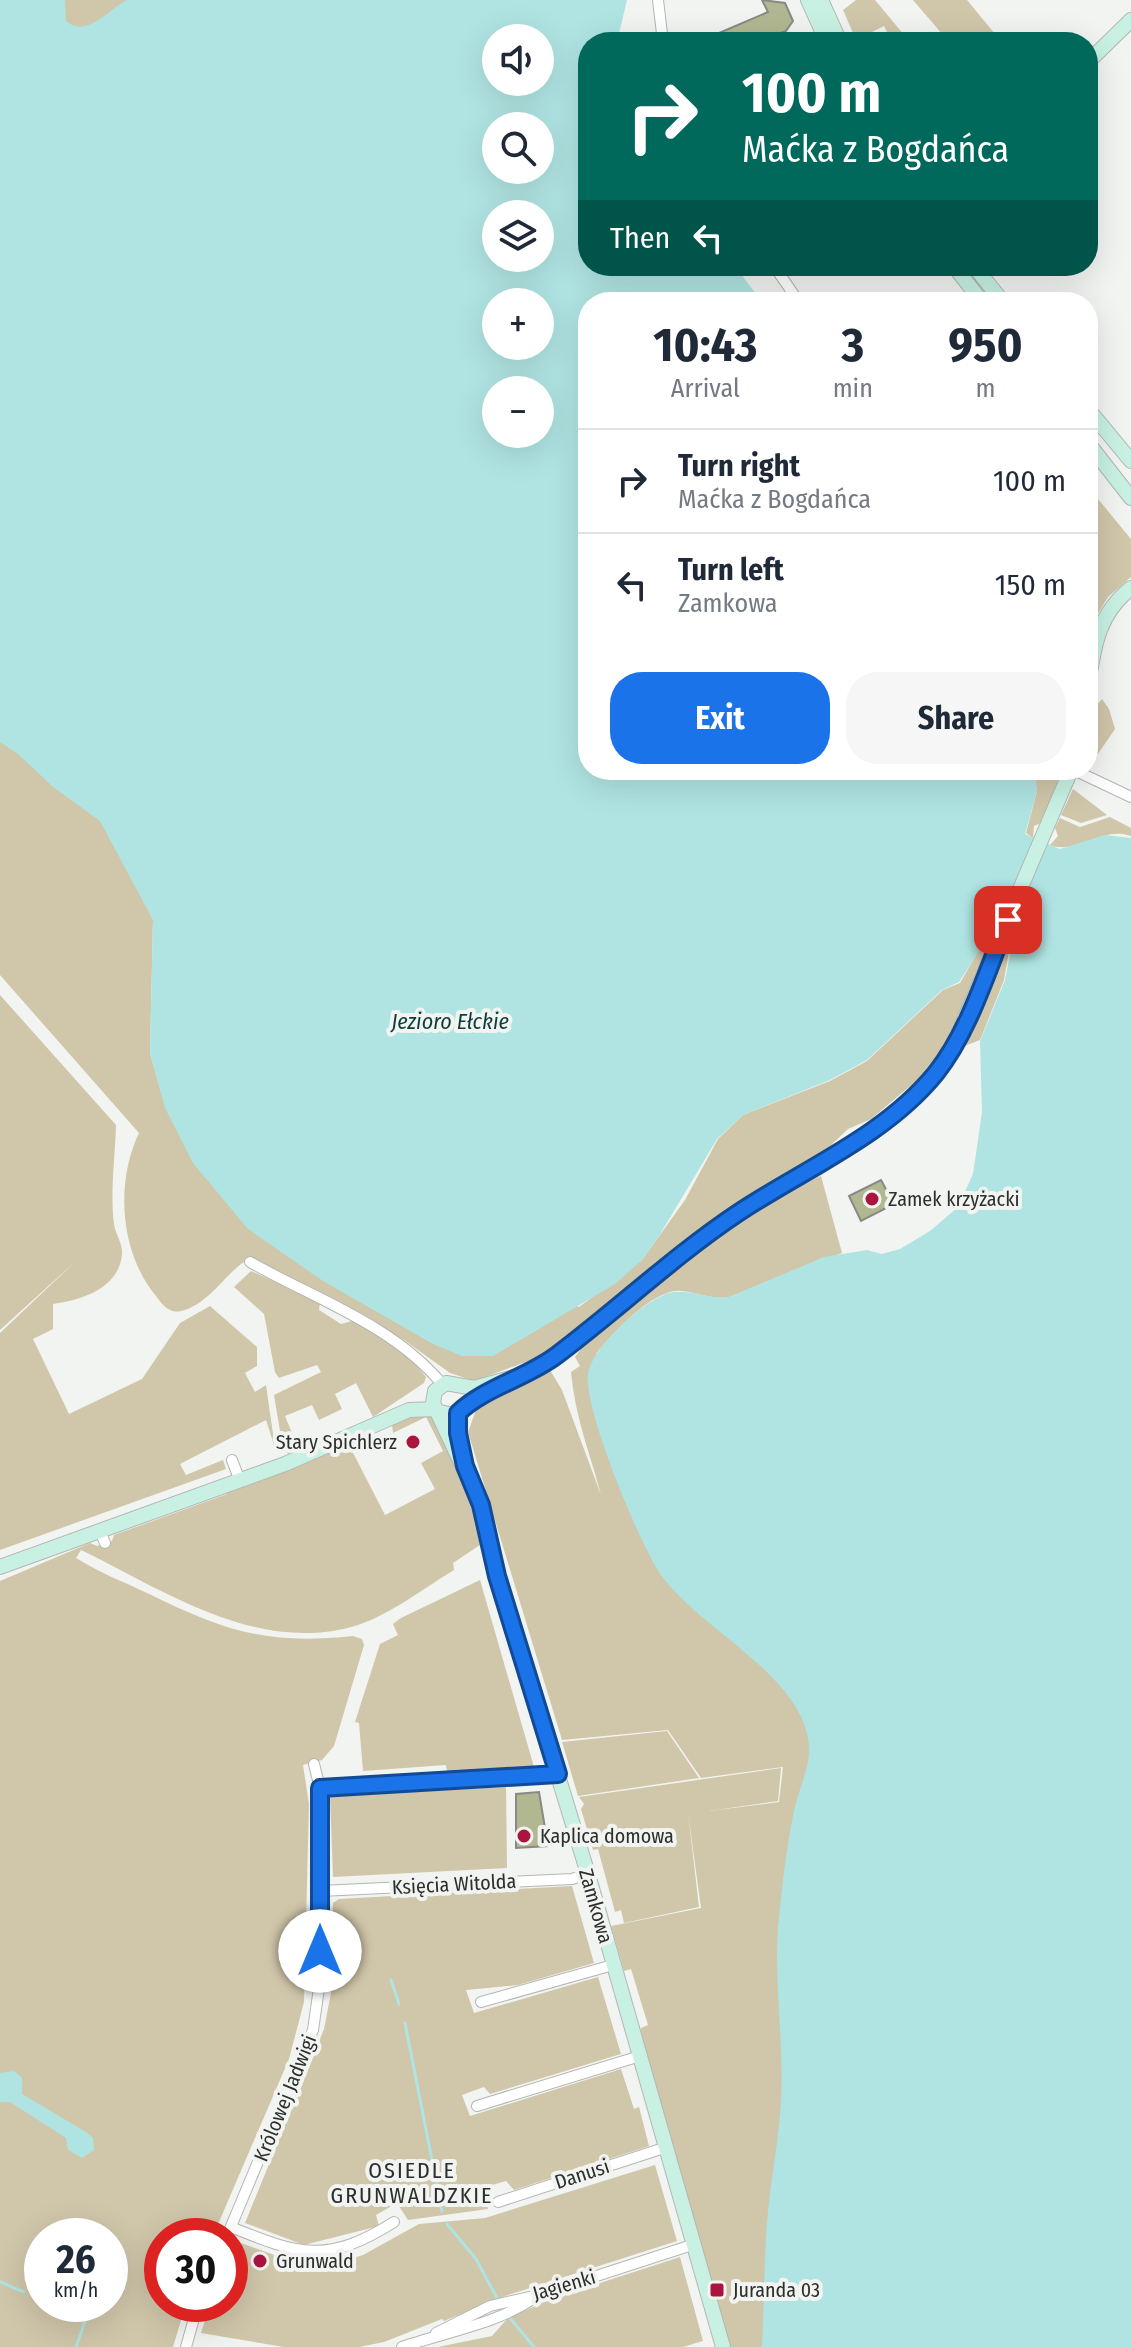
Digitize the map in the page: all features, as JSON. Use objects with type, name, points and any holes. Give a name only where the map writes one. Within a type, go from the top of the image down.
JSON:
[{"type":"street","points":[[658,0],[662,32]]},
{"type":"street","points":[[808,0],[822,32]]},
{"type":"street","points":[[821,0],[835,32]]},
{"type":"street","points":[[1098,52],[1131,20]]},
{"type":"street","points":[[962,276],[974,292]]},
{"type":"street","points":[[982,276],[995,292]]},
{"type":"street","points":[[1098,421],[1131,461]]},
{"type":"street","points":[[1098,456],[1131,498]]},
{"type":"street","points":[[1098,633],[1103,619],[1131,588]]},
{"type":"street","points":[[0,1567],[103,1537],[409,1410],[438,1410],[449,1416],[554,1357],[738,1213],[819,1167],[920,1089],[948,1055],[1068,780]]},
{"type":"street","points":[[1094,780],[1131,797]]},
{"type":"street","points":[[250,1262],[394,1340],[428,1367],[439,1388],[438,1410]]},
{"type":"street","points":[[367,1429],[406,1402],[450,1382],[461,1387],[482,1387],[528,1373]]},
{"type":"street","points":[[461,1387],[466,1399],[461,1410]]},
{"type":"street","name":"Zamkowa","points":[[438,1410],[481,1505],[497,1576],[588,1874],[695,2244],[719,2346]]},
{"type":"street","name":"Zamkowa","points":[[461,1410],[458,1433],[465,1466]]},
{"type":"street","points":[[232,1460],[240,1481]]},
{"type":"street","name":"Królowej Jadwigi","points":[[235,2218],[309,2046],[320,1981],[320,1788],[314,1764]]},
{"type":"street","points":[[320,1788],[558,1774]]},
{"type":"street","name":"Księcia Witolda","points":[[320,1891],[572,1879],[588,1874]]},
{"type":"street","points":[[481,2002],[613,1965]]},
{"type":"street","points":[[477,2106],[640,2056]]},
{"type":"street","name":"Danusi","points":[[498,2202],[667,2147]]},
{"type":"street","points":[[248,2238],[286,2249],[320,2253],[355,2245],[394,2222]]},
{"type":"street","name":"Jagienki","points":[[402,2347],[490,2306],[538,2295],[695,2244]]},
{"type":"street","points":[[189,2346],[194,2322]]},
{"type":"shaded area","points":[[65,0],[163,0],[119,25],[64,29]]},
{"type":"shaded area","points":[[856,0],[875,0],[902,32],[887,32],[884,26],[872,32],[853,32],[843,10]]},
{"type":"shaded area","points":[[913,0],[967,0],[993,32],[940,32]]},
{"type":"shaded area","points":[[1098,499],[1131,539],[1131,577],[1108,597],[1098,614]]},
{"type":"shaded area","points":[[1102,699],[1109,709],[1115,729],[1098,754],[1098,703]]},
{"type":"shaded area","points":[[0,742],[90,788],[153,920],[150,1053],[161,1092],[579,1307],[642,1260],[685,1200],[718,1139],[743,1115],[830,1081],[867,1061],[943,990],[960,983],[986,938],[988,946],[1004,952],[1010,945],[1004,980],[980,1040],[936,1057],[916,1081],[871,1119],[848,1129],[813,1162],[739,1202],[561,1341],[531,1360],[474,1381],[450,1373],[404,1340],[254,1258],[237,1267],[203,1300],[192,1307],[173,1311],[166,1308],[144,1279],[128,1239],[124,1195],[126,1174],[139,1133],[0,975]]},
{"type":"shaded area","points":[[1035,780],[1058,781],[1041,823],[1034,826],[1033,838],[1026,833],[1037,791]]},
{"type":"shaded area","points":[[1073,789],[1107,815],[1081,823],[1061,815]]},
{"type":"shaded area","points":[[1110,817],[1131,828],[1131,836],[1110,835],[1070,846],[1050,845],[1058,836],[1055,828],[1060,818],[1080,827]]},
{"type":"shaded area","points":[[0,995],[116,1125],[112,1200],[114,1224],[122,1250],[119,1266],[114,1276],[97,1291],[53,1304],[53,1329],[33,1339],[69,1414],[142,1379],[180,1323],[210,1306],[257,1347],[257,1366],[245,1373],[255,1392],[266,1385],[275,1448],[266,1420],[180,1464],[186,1475],[223,1460],[226,1469],[0,1550],[0,1333],[77,1260],[0,1330]]},
{"type":"shaded area","points":[[821,1176],[842,1253],[729,1297],[670,1292],[634,1314],[596,1354],[813,1687],[829,2347],[729,2347],[642,2042],[641,2028],[648,2025],[631,1969],[624,1971],[611,1926],[701,1908],[688,1813],[699,1907],[624,1923],[621,1910],[615,1912],[598,1849],[593,1850],[581,1809],[584,1804],[579,1797],[781,1768],[778,1801],[709,1811],[779,1802],[783,1767],[701,1778],[668,1730],[562,1740],[468,1432],[476,1410],[550,1370],[562,1390],[601,1495],[576,1405],[571,1372],[580,1366],[575,1357],[586,1342],[749,1212]]},
{"type":"shaded area","points":[[251,1271],[320,1302],[319,1310],[341,1324],[352,1321],[383,1338],[419,1368],[426,1377],[424,1383],[373,1417],[356,1383],[335,1394],[342,1409],[319,1420],[312,1405],[285,1416],[299,1450],[288,1454],[282,1443],[274,1395],[321,1372],[317,1365],[279,1378],[275,1372],[264,1314],[234,1287]]},
{"type":"shaded area","points":[[409,1415],[432,1415],[471,1501],[480,1545],[453,1563],[454,1570],[395,1608],[358,1625],[321,1632],[285,1632],[249,1626],[180,1600],[81,1550],[76,1558],[223,1626],[295,1638],[353,1636],[362,1639],[364,1645],[334,1746],[322,1760],[303,1765],[309,1804],[304,2002],[289,2059],[221,2218],[144,2218],[144,2322],[181,2322],[173,2347],[0,2347],[0,1581],[90,1543],[97,1546],[112,1541],[114,1535],[227,1494],[226,1491],[348,1443],[385,1515],[435,1489],[421,1463],[443,1451],[426,1417],[393,1433],[392,1424]]},
{"type":"shaded area","points":[[480,1580],[534,1767],[447,1772],[446,1765],[363,1771],[359,1723],[355,1722],[380,1644],[398,1635],[393,1624],[401,1618]]},
{"type":"shaded area","points":[[667,1731],[699,1778],[578,1796],[562,1742]]},
{"type":"shaded area","points":[[506,1787],[507,1868],[333,1877],[330,1796]]},
{"type":"shaded area","points":[[572,1886],[594,1963],[518,1985],[466,1990],[474,2013],[598,1977],[621,2054],[490,2094],[484,2087],[462,2095],[470,2116],[621,2069],[634,2109],[639,2107],[649,2146],[514,2190],[506,2181],[482,2188],[488,2209],[408,2220],[397,2203],[376,2215],[379,2226],[304,2245],[248,2224],[247,2218],[324,2029],[331,1993],[333,1903],[339,1899]]},
{"type":"shaded area","points":[[655,2165],[677,2241],[502,2297],[384,2342],[359,2347],[284,2347],[201,2333],[204,2322],[248,2322],[248,2246],[297,2263],[333,2264],[363,2255],[419,2224],[485,2218]]},
{"type":"shaded area","points":[[680,2257],[703,2341],[683,2347],[438,2347],[492,2336],[507,2319],[548,2300]]},
{"type":"water","name":"Jezioro Ełckie","points":[[0,0],[65,0],[66,21],[81,27],[97,21],[127,0],[627,0],[619,32],[578,32],[578,276],[742,276],[754,292],[578,292],[578,780],[1035,780],[1037,791],[1025,834],[1060,849],[1105,835],[1131,838],[1131,2347],[762,2347],[767,2223],[781,2100],[778,1927],[789,1840],[809,1745],[803,1720],[770,1675],[678,1595],[661,1575],[640,1536],[615,1476],[594,1416],[589,1391],[588,1374],[599,1351],[620,1326],[658,1298],[676,1292],[729,1297],[824,1257],[867,1250],[882,1254],[900,1249],[930,1231],[958,1207],[973,1174],[982,1112],[980,1041],[1005,980],[1014,935],[1007,927],[993,929],[959,982],[942,990],[867,1060],[830,1080],[743,1115],[717,1139],[642,1260],[615,1284],[493,1356],[462,1356],[433,1344],[323,1281],[248,1229],[193,1163],[165,1108],[150,1053],[153,920],[100,821],[53,787],[18,754],[0,742]]},
{"type":"water","points":[[14,2071],[22,2078],[22,2094],[86,2132],[93,2138],[94,2150],[82,2158],[68,2150],[66,2138],[10,2102],[0,2102],[0,2073]]},
{"type":"building","points":[[762,0],[785,3],[793,21],[783,32],[721,32],[768,12]]},
{"type":"building","name":"Zamek krzyżacki","points":[[881,1180],[894,1204],[861,1221],[849,1196]]},
{"type":"building","points":[[539,1792],[548,1846],[516,1848],[516,1794]]},
{"type":"waterway","points":[[391,1980],[399,2004]]},
{"type":"waterway","points":[[405,2023],[442,2211]]},
{"type":"waterway","points":[[447,2224],[476,2259],[497,2298]]},
{"type":"waterway","points":[[0,2282],[24,2292]]},
{"type":"waterway","points":[[510,2318],[534,2347]]},
{"type":"waterway","points":[[76,2347],[85,2322]]},
{"type":"place","name":"Zamek krzyżacki","points":[[872,1199]]},
{"type":"place","name":"Stary Spichlerz","points":[[413,1442]]},
{"type":"place","name":"Kaplica domowa","points":[[524,1836]]},
{"type":"place","name":"Grunwald","points":[[260,2261]]},
{"type":"place","name":"Juranda 03","points":[[717,2290]]},
{"type":"district","name":"OSIEDLE GRUNWALDZKIE","points":[[412,2182]]},
{"type":"route","points":[[320,1951],[320,1788],[558,1774],[497,1576],[481,1505],[465,1466],[458,1433],[458,1413],[474,1400],[540,1367],[738,1213],[819,1167],[920,1089],[948,1055],[1008,920]]}]
